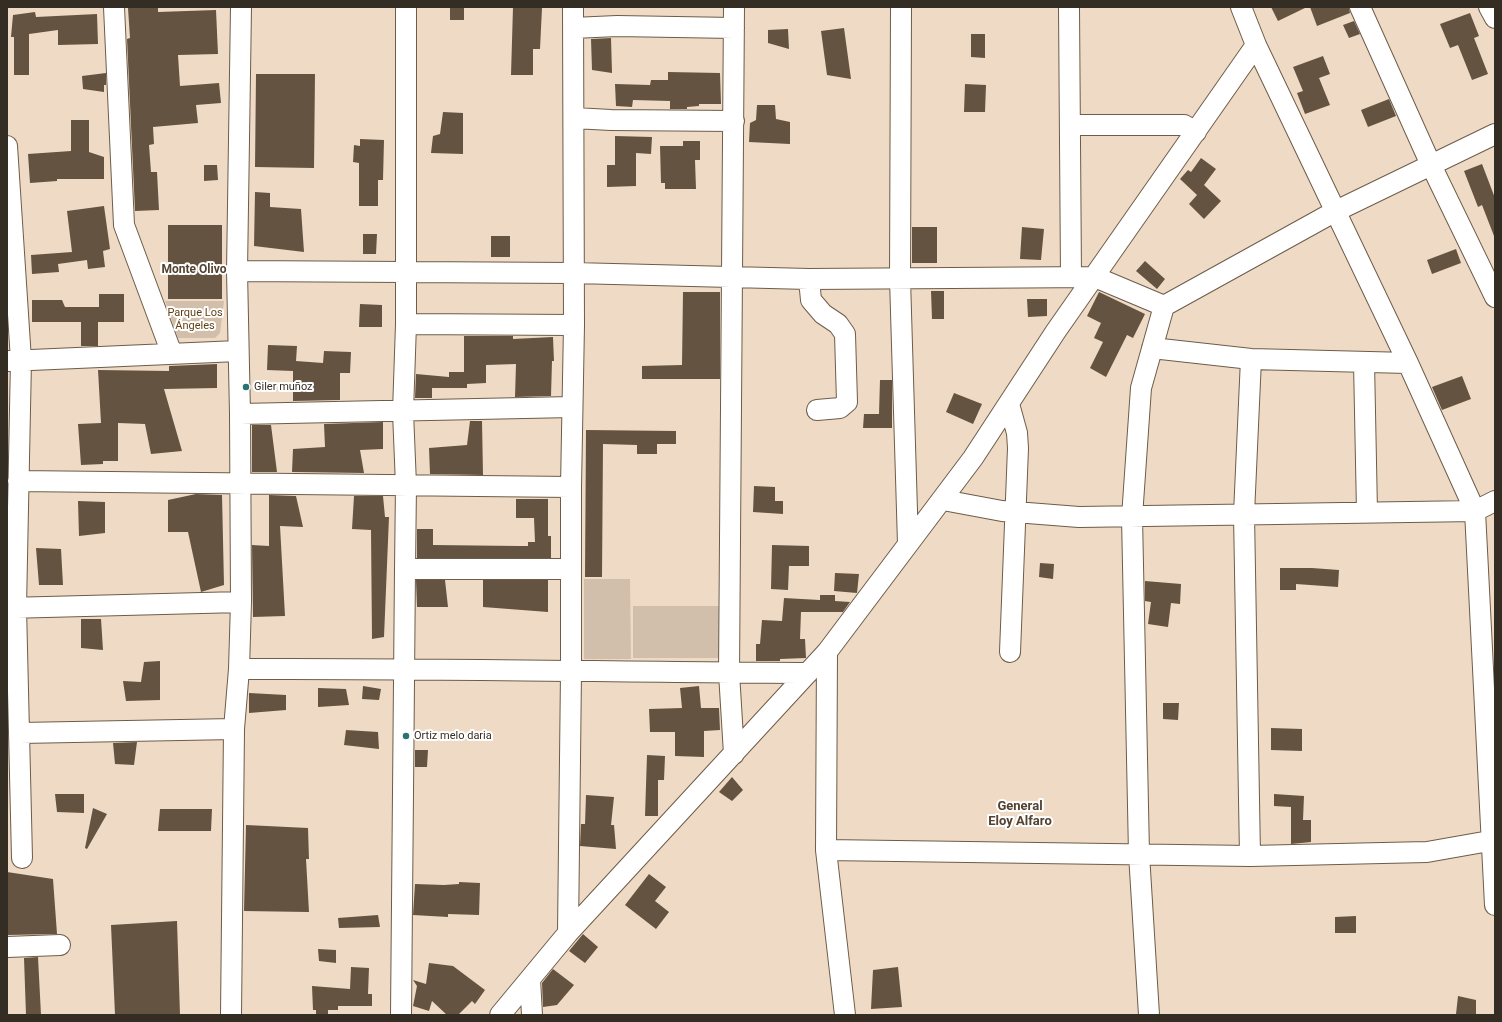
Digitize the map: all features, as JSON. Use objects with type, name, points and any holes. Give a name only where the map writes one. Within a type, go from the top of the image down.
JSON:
[{"type":"street","points":[[114,7],[124,225],[172,354]]},
{"type":"street","points":[[231,1015],[234,729],[239,669],[240,602],[240,414],[237,271],[241,7]]},
{"type":"street","points":[[401,1015],[406,485],[403,412],[406,324],[406,7]]},
{"type":"street","points":[[568,933],[571,672],[570,569],[574,325],[573,7]]},
{"type":"street","points":[[734,7],[729,673],[734,754]]},
{"type":"street","points":[[901,7],[900,279],[908,544]]},
{"type":"street","points":[[1069,7],[1071,277]]},
{"type":"street","points":[[1240,7],[1256,45],[1334,212],[1408,363],[1475,511],[1494,840],[1495,905]]},
{"type":"street","points":[[1360,7],[1431,165],[1495,297]]},
{"type":"street","points":[[1490,7],[1495,18]]},
{"type":"street","points":[[573,28],[617,26],[734,28]]},
{"type":"street","points":[[500,1015],[568,933],[827,652],[943,500],[1009,404],[1056,331],[1256,45]]},
{"type":"street","points":[[574,118],[611,120],[734,120]]},
{"type":"street","points":[[1070,125],[1184,125],[1196,132]]},
{"type":"street","points":[[1149,1015],[1139,854],[1132,517],[1141,388],[1164,306],[1334,212],[1495,134]]},
{"type":"street","points":[[7,146],[18,481],[12,607],[20,733],[22,858]]},
{"type":"street","points":[[237,271],[574,273],[809,280],[1095,277],[1164,306]]},
{"type":"street","points":[[809,280],[811,300],[823,314],[838,324],[845,334],[847,402],[840,408],[817,410]]},
{"type":"street","points":[[406,324],[574,325]]},
{"type":"street","points":[[1152,348],[1251,359],[1408,363]]},
{"type":"street","points":[[14,360],[238,351]]},
{"type":"street","points":[[1250,856],[1244,514],[1251,359]]},
{"type":"street","points":[[1364,362],[1367,512]]},
{"type":"street","points":[[1009,404],[1017,433],[1018,448],[1010,652]]},
{"type":"street","points":[[240,414],[403,412],[572,407]]},
{"type":"street","points":[[18,481],[571,487]]},
{"type":"street","points":[[943,500],[1015,512],[1080,517],[1475,511],[1495,501]]},
{"type":"street","points":[[405,569],[570,569]]},
{"type":"street","points":[[12,607],[240,602]]},
{"type":"street","points":[[827,652],[826,850],[845,1015]]},
{"type":"street","points":[[239,669],[404,668],[571,672],[808,674]]},
{"type":"street","points":[[20,733],[234,729]]},
{"type":"street","points":[[826,850],[1250,856],[1427,852],[1494,840]]},
{"type":"street","points":[[7,947],[60,944]]},
{"type":"street","points":[[530,979],[532,1015]]},
{"type":"green space","name":"Parque Los Ángeles","points":[[165,301],[224,301],[220,333],[215,338],[178,338]]},
{"type":"green space","points":[[584,579],[630,579],[631,659],[584,659]]},
{"type":"green space","points":[[633,606],[724,606],[724,658],[633,658]]},
{"type":"building","points":[[158,7],[158,12],[216,10],[218,54],[178,55],[180,86],[219,83],[221,103],[196,105],[198,123],[153,127],[154,144],[149,145],[151,172],[157,172],[159,210],[135,211],[127,39],[130,38],[128,8]]},
{"type":"building","points":[[450,7],[464,7],[464,20],[450,20]]},
{"type":"building","points":[[513,7],[542,8],[540,49],[533,49],[533,75],[511,75]]},
{"type":"building","points":[[1271,7],[1307,7],[1278,21]]},
{"type":"building","points":[[1310,7],[1349,7],[1350,13],[1317,26]]},
{"type":"building","points":[[35,12],[36,17],[97,14],[98,44],[58,45],[58,30],[29,34],[29,75],[14,75],[14,37],[11,37],[13,15]]},
{"type":"building","points":[[1470,13],[1479,36],[1474,38],[1488,74],[1472,80],[1458,45],[1450,48],[1440,24]]},
{"type":"building","points":[[1354,21],[1360,34],[1349,38],[1343,25]]},
{"type":"building","points":[[844,28],[851,79],[827,75],[821,31]]},
{"type":"building","points":[[788,29],[789,49],[768,43],[768,30]]},
{"type":"building","points":[[971,34],[985,34],[985,58],[971,57]]},
{"type":"building","points":[[611,38],[612,73],[592,70],[591,39]]},
{"type":"building","points":[[1323,56],[1330,74],[1319,78],[1330,105],[1305,114],[1297,93],[1303,91],[1293,67]]},
{"type":"building","points":[[668,72],[720,73],[721,104],[699,104],[699,106],[687,107],[687,109],[670,109],[670,101],[633,100],[632,107],[616,106],[615,84],[650,85],[651,80],[668,80]]},
{"type":"building","points":[[106,73],[106,85],[104,85],[104,92],[83,89],[82,76]]},
{"type":"building","points":[[256,74],[315,74],[314,168],[255,167]]},
{"type":"building","points":[[965,84],[986,85],[985,112],[964,112]]},
{"type":"building","points":[[1389,99],[1396,116],[1368,127],[1361,110]]},
{"type":"building","points":[[757,105],[775,105],[776,119],[790,122],[790,144],[749,142],[750,123],[756,120]]},
{"type":"building","points":[[443,112],[463,113],[463,154],[431,153],[433,136],[440,134]]},
{"type":"building","points":[[71,120],[89,120],[89,152],[104,157],[104,179],[57,179],[57,181],[30,183],[28,154],[71,151]]},
{"type":"building","points":[[615,136],[652,137],[651,154],[636,153],[636,186],[607,187],[607,165],[615,165]]},
{"type":"building","points":[[360,139],[384,140],[383,180],[378,180],[378,206],[359,206],[359,163],[353,162],[354,145],[360,146]]},
{"type":"building","points":[[683,141],[700,141],[700,160],[695,160],[696,189],[665,189],[665,183],[661,183],[660,146],[683,146]]},
{"type":"building","points":[[1201,158],[1216,169],[1204,185],[1221,201],[1204,219],[1189,204],[1197,195],[1180,179],[1188,170],[1191,172]]},
{"type":"building","points":[[1482,164],[1495,198],[1494,236],[1482,205],[1478,207],[1464,171]]},
{"type":"building","points":[[204,165],[217,165],[218,180],[204,181]]},
{"type":"building","points":[[255,192],[270,193],[270,207],[301,209],[304,252],[254,246]]},
{"type":"building","points":[[104,206],[110,249],[103,251],[105,267],[88,269],[87,260],[58,264],[59,272],[32,274],[31,255],[72,252],[67,211]]},
{"type":"building","points":[[168,225],[222,225],[222,299],[168,299]]},
{"type":"building","points":[[912,227],[937,227],[937,263],[912,263]]},
{"type":"building","points":[[1022,227],[1044,229],[1041,260],[1020,259]]},
{"type":"building","points":[[363,234],[377,234],[376,254],[363,254]]},
{"type":"building","points":[[491,236],[510,236],[510,257],[491,257]]},
{"type":"building","points":[[1456,249],[1461,263],[1432,274],[1427,260]]},
{"type":"building","points":[[1145,261],[1165,279],[1157,289],[1136,271]]},
{"type":"building","points":[[931,291],[944,291],[944,319],[932,319]]},
{"type":"building","points":[[683,292],[720,292],[720,379],[642,379],[642,366],[682,365]]},
{"type":"building","points":[[1099,292],[1145,314],[1133,338],[1127,335],[1106,377],[1090,368],[1103,342],[1094,338],[1101,323],[1087,316]]},
{"type":"building","points":[[99,294],[124,294],[124,322],[98,322],[98,346],[81,346],[81,322],[32,322],[32,300],[62,300],[65,307],[99,307]]},
{"type":"building","points":[[1027,299],[1047,299],[1047,316],[1028,317]]},
{"type":"building","points":[[360,304],[382,305],[382,327],[359,327]]},
{"type":"building","points":[[464,336],[513,336],[513,339],[553,337],[554,361],[552,361],[551,396],[515,397],[516,364],[486,365],[486,383],[467,384],[467,388],[432,388],[432,398],[415,398],[416,374],[449,377],[449,372],[464,372]]},
{"type":"building","points":[[268,345],[297,346],[296,361],[323,363],[324,351],[351,352],[350,373],[340,373],[340,400],[293,401],[293,371],[267,370]]},
{"type":"building","points":[[217,364],[217,388],[164,389],[182,451],[151,454],[145,424],[118,423],[118,461],[103,461],[103,464],[81,465],[78,424],[101,423],[98,370],[169,371],[169,366]]},
{"type":"building","points":[[1462,376],[1471,399],[1442,410],[1432,387]]},
{"type":"building","points":[[880,380],[892,380],[892,428],[863,428],[864,414],[879,414]]},
{"type":"building","points":[[954,393],[982,404],[973,424],[946,412]]},
{"type":"building","points":[[470,421],[482,421],[483,475],[430,474],[429,448],[467,445]]},
{"type":"building","points":[[383,422],[383,449],[360,450],[364,473],[292,472],[293,449],[325,447],[324,424]]},
{"type":"building","points":[[252,425],[271,425],[277,472],[252,472]]},
{"type":"building","points":[[586,430],[676,431],[676,444],[657,444],[657,454],[637,454],[637,445],[603,444],[602,577],[585,577]]},
{"type":"building","points":[[754,486],[775,487],[775,501],[783,501],[783,514],[753,512]]},
{"type":"building","points":[[196,494],[222,495],[224,585],[201,592],[188,532],[168,532],[168,500]]},
{"type":"building","points":[[269,495],[296,496],[303,527],[280,526],[285,616],[253,617],[252,545],[269,546]]},
{"type":"building","points":[[354,496],[383,496],[385,517],[389,517],[384,637],[372,639],[371,530],[352,529]]},
{"type":"building","points":[[516,499],[548,499],[548,536],[551,536],[551,558],[417,558],[417,529],[433,529],[433,545],[528,546],[528,542],[535,542],[534,518],[516,518]]},
{"type":"building","points":[[78,501],[105,502],[105,533],[79,536]]},
{"type":"building","points":[[772,545],[809,546],[809,566],[789,566],[788,590],[771,589]]},
{"type":"building","points":[[36,548],[61,549],[63,585],[39,585]]},
{"type":"building","points":[[1040,563],[1054,564],[1053,579],[1039,577]]},
{"type":"building","points":[[1280,568],[1339,570],[1338,587],[1296,584],[1296,590],[1280,590]]},
{"type":"building","points":[[835,573],[859,574],[857,593],[834,591]]},
{"type":"building","points":[[416,580],[445,580],[448,607],[417,607]]},
{"type":"building","points":[[483,580],[548,580],[548,612],[483,607]]},
{"type":"building","points":[[1145,581],[1181,584],[1180,604],[1171,603],[1168,627],[1148,624],[1151,602],[1145,601]]},
{"type":"building","points":[[820,595],[835,595],[835,601],[850,602],[843,612],[801,612],[800,639],[805,639],[806,658],[780,659],[780,661],[756,661],[756,644],[760,644],[762,620],[782,621],[784,598],[820,600]]},
{"type":"building","points":[[81,619],[101,619],[103,650],[81,648]]},
{"type":"building","points":[[160,661],[160,700],[126,701],[123,681],[141,682],[144,662]]},
{"type":"building","points":[[363,686],[381,689],[379,700],[362,699]]},
{"type":"building","points":[[699,686],[701,708],[719,708],[720,730],[704,731],[704,757],[675,756],[675,732],[650,732],[649,709],[682,708],[680,688]]},
{"type":"building","points":[[318,688],[346,689],[349,705],[318,707]]},
{"type":"building","points":[[249,693],[286,695],[286,710],[249,713]]},
{"type":"building","points":[[1163,703],[1179,703],[1178,720],[1163,719]]},
{"type":"building","points":[[1271,728],[1302,729],[1302,751],[1271,750]]},
{"type":"building","points":[[346,730],[378,732],[379,749],[344,745]]},
{"type":"building","points":[[137,742],[134,765],[115,764],[113,743]]},
{"type":"building","points":[[415,750],[428,750],[427,767],[415,767]]},
{"type":"building","points":[[647,755],[665,756],[664,780],[658,780],[658,816],[645,816]]},
{"type":"building","points":[[732,777],[743,790],[732,801],[719,792]]},
{"type":"building","points":[[55,794],[84,794],[84,813],[57,812]]},
{"type":"building","points":[[1274,794],[1304,796],[1303,820],[1311,820],[1311,842],[1291,844],[1291,807],[1274,806]]},
{"type":"building","points":[[586,795],[614,797],[611,825],[614,825],[616,849],[580,846],[581,824],[585,824]]},
{"type":"building","points":[[93,808],[107,814],[87,849],[85,848]]},
{"type":"building","points":[[160,809],[212,809],[211,831],[158,831]]},
{"type":"building","points":[[246,825],[308,828],[309,859],[306,859],[309,912],[244,911]]},
{"type":"building","points":[[7,872],[53,879],[57,934],[7,935]]},
{"type":"building","points":[[649,874],[666,887],[655,901],[669,912],[656,929],[625,905]]},
{"type":"building","points":[[459,882],[480,883],[479,915],[448,914],[448,917],[413,915],[415,884],[444,885],[459,884]]},
{"type":"building","points":[[378,915],[380,927],[339,928],[338,918]]},
{"type":"building","points":[[1356,916],[1356,933],[1335,933],[1335,917]]},
{"type":"building","points":[[177,921],[180,1015],[115,1015],[111,925]]},
{"type":"building","points":[[583,934],[598,947],[585,963],[569,951]]},
{"type":"building","points":[[318,949],[336,950],[336,963],[319,961]]},
{"type":"building","points":[[38,957],[41,1015],[26,1015],[24,958]]},
{"type":"building","points":[[429,963],[453,966],[485,990],[475,1004],[472,1001],[458,1015],[447,1015],[432,1001],[429,1011],[413,1006],[417,986],[413,980],[426,984]]},
{"type":"building","points":[[351,967],[369,968],[368,994],[372,994],[372,1006],[338,1006],[338,1010],[328,1010],[328,1015],[316,1015],[316,1010],[313,1010],[312,986],[350,989]]},
{"type":"building","points":[[898,967],[902,1007],[871,1009],[873,970]]},
{"type":"building","points":[[553,969],[574,985],[557,1005],[543,1007],[542,983]]},
{"type":"building","points":[[1458,996],[1476,1000],[1476,1015],[1456,1014]]},
{"type":"place","name":"Giler muñoz","points":[[246,387]]},
{"type":"place","name":"Ortiz melo daria","points":[[406,736]]},
{"type":"district","name":"Monte Olivo","points":[[194,270]]},
{"type":"district","name":"General Eloy Alfaro","points":[[1020,814]]}]
